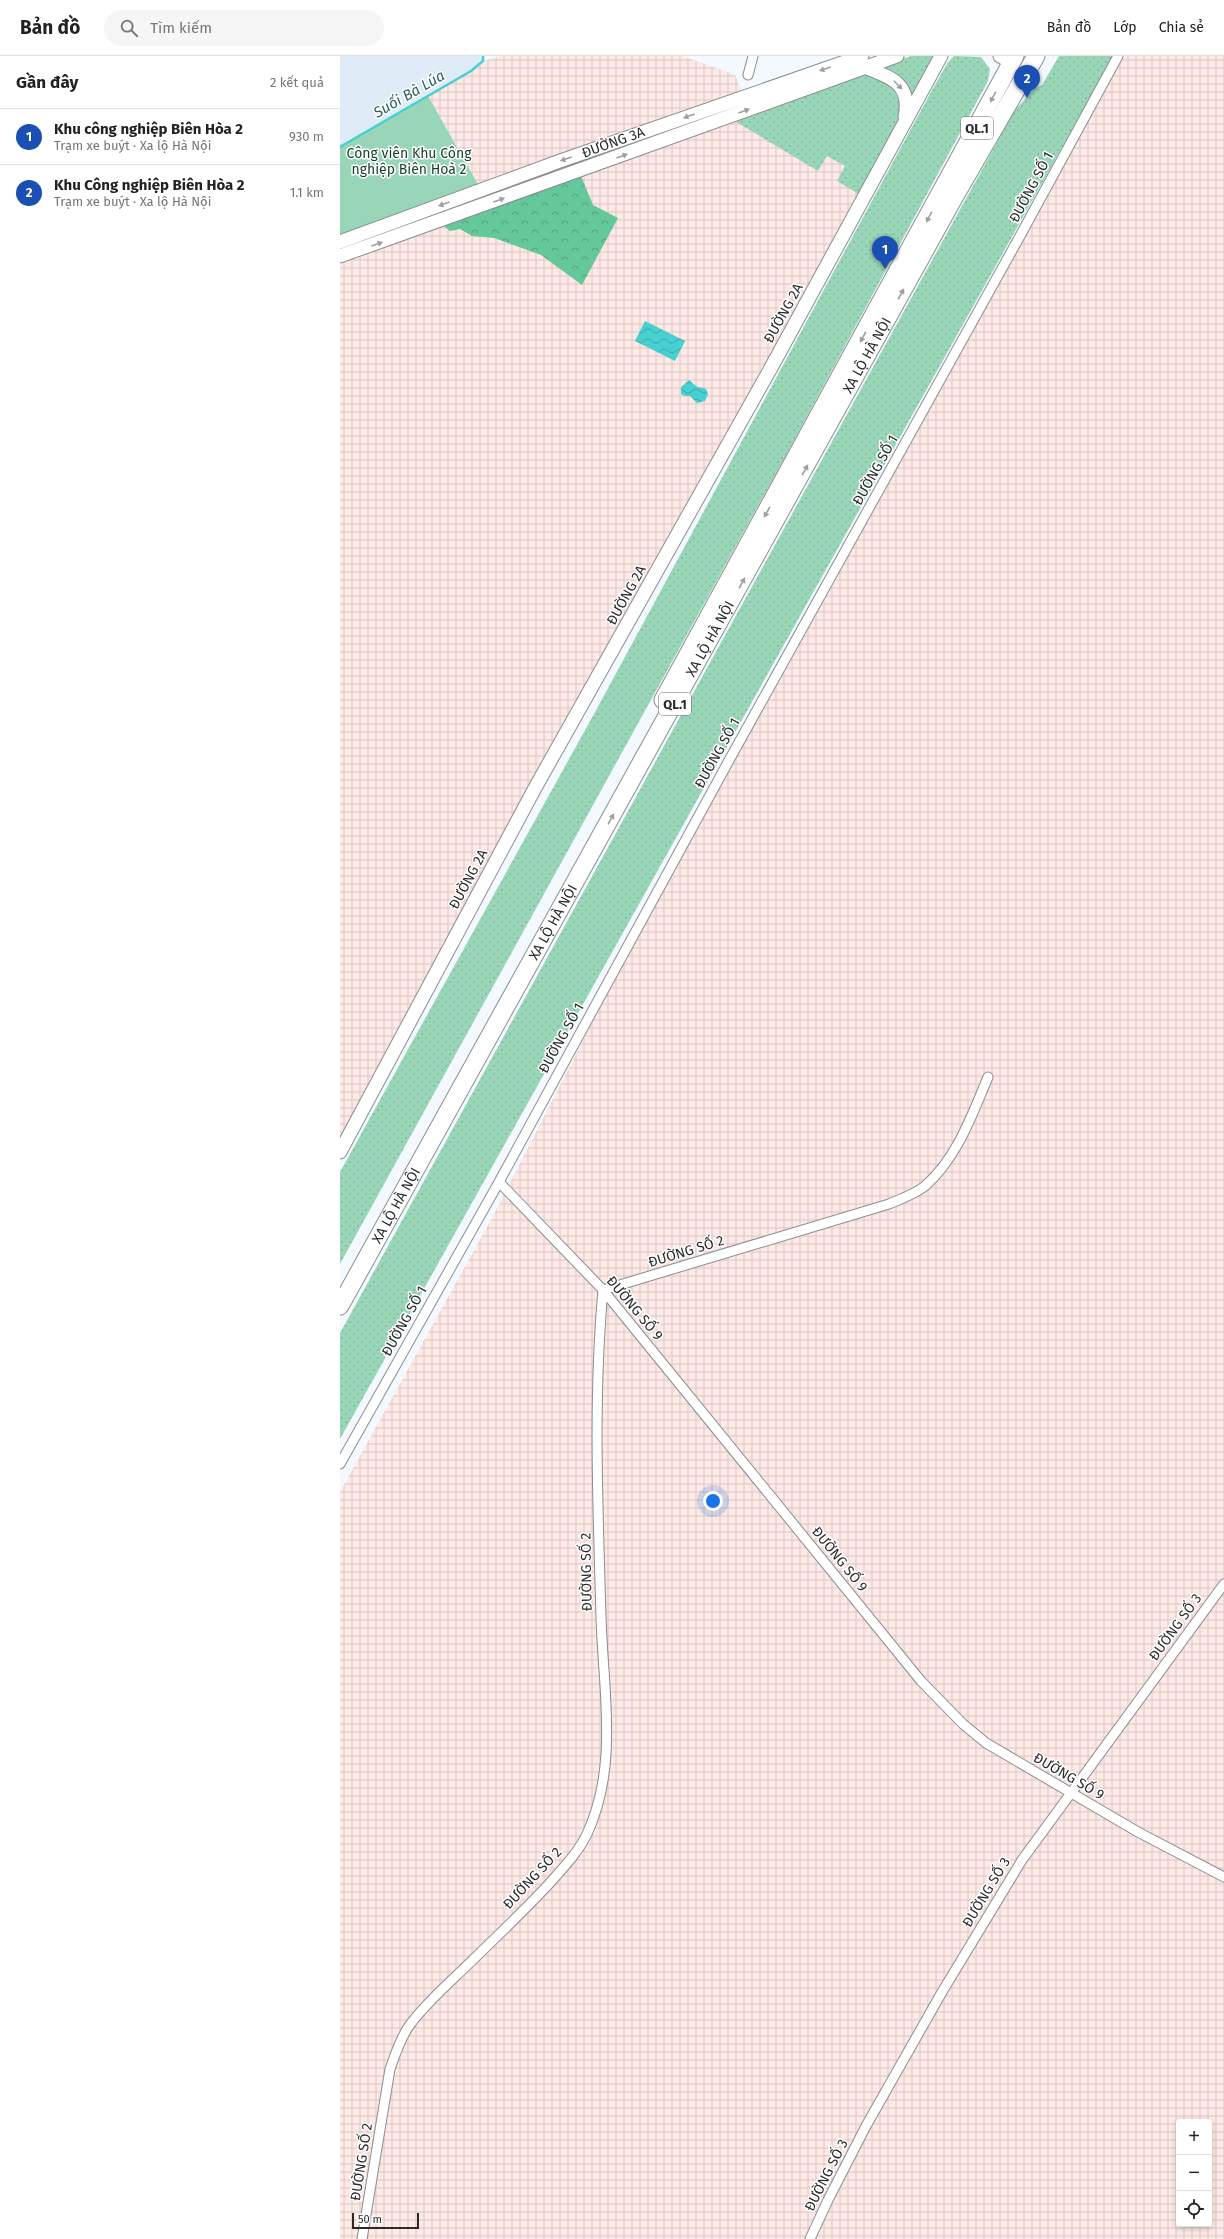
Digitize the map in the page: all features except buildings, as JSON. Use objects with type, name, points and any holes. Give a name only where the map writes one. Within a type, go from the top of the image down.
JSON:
[{"type":"highway","name":"XA LỘ HÀ NỘI","points":[[340,1306],[955,196],[1036,56]]},
{"type":"highway","name":"XA LỘ HÀ NỘI","points":[[340,1285],[818,420],[1009,58]]},
{"type":"street","points":[[748,75],[753,56]]},
{"type":"street","name":"ĐƯỜNG 3A","points":[[340,242],[463,197],[863,62],[897,56]]},
{"type":"street","name":"ĐƯỜNG 2A","points":[[340,1152],[535,788],[768,373],[941,56]]},
{"type":"street","name":"ĐƯỜNG SỐ 1","points":[[340,1464],[499,1182],[724,770],[1118,56]]},
{"type":"street","points":[[863,62],[886,75],[904,91],[907,102],[903,126]]},
{"type":"street","name":"ĐƯỜNG 3A","points":[[340,256],[469,212],[863,62]]},
{"type":"street","points":[[463,197],[469,212]]},
{"type":"street","name":"ĐƯỜNG SỐ 2","points":[[362,2239],[390,2069],[398,2047],[409,2026],[450,1982],[527,1907],[567,1863],[586,1835],[604,1787],[607,1733],[601,1636],[597,1451],[599,1333],[603,1290],[889,1204],[910,1194],[924,1186],[940,1170],[958,1145],[988,1077]]},
{"type":"street","name":"ĐƯỜNG SỐ 9","points":[[499,1182],[603,1290],[921,1682],[963,1724],[986,1743],[1070,1792],[1224,1877]]},
{"type":"street","name":"ĐƯỜNG SỐ 3","points":[[810,2239],[863,2132],[942,1992],[1022,1860],[1070,1792],[1224,1584]]},
{"type":"shaded area","points":[[340,56],[483,56],[483,61],[502,56],[682,56],[735,75],[371,128],[340,147]]},
{"type":"shaded area","points":[[502,56],[682,56],[735,75],[742,92],[902,117],[340,1142],[340,236],[479,186],[428,96],[471,71],[483,61]]},
{"type":"shaded area","points":[[1121,56],[1224,56],[1224,2239],[340,2239],[340,1492],[492,1218],[632,945]]},
{"type":"green space","points":[[911,56],[935,56],[910,101],[875,68]]},
{"type":"green space","points":[[954,56],[981,57],[990,69],[988,81],[786,455],[340,1264],[340,1172],[594,714],[931,92],[948,62]]},
{"type":"green space","points":[[1059,56],[1113,56],[340,1439],[340,1333],[1015,110],[1034,89],[1042,85]]},
{"type":"green space","points":[[851,65],[470,206],[468,200]]},
{"type":"green space","points":[[867,72],[885,78],[901,93],[902,117],[860,195],[837,181],[845,166],[827,156],[818,171],[733,120]]},
{"type":"green space","name":"Công viên Khu Công nghiệp Biên Hoà 2","points":[[428,96],[479,186],[340,236],[340,147]]},
{"type":"green space","points":[[581,176],[593,205],[618,218],[582,285],[541,255],[494,238],[472,236],[460,229],[450,231],[444,226]]},
{"type":"water","points":[[645,321],[685,341],[675,361],[635,341]]},
{"type":"water","points":[[689,380],[700,388],[704,388],[706,390],[708,394],[705,401],[697,403],[690,396],[681,394],[681,387]]},
{"type":"waterway","name":"Suối Bà Lúa","points":[[340,147],[471,71],[483,61],[483,56]]},
{"type":"place","name":"Khu Công nghiệp Biên Hòa 2","points":[[1027,98]]},
{"type":"place","name":"Khu công nghiệp Biên Hòa 2","points":[[885,269]]}]
